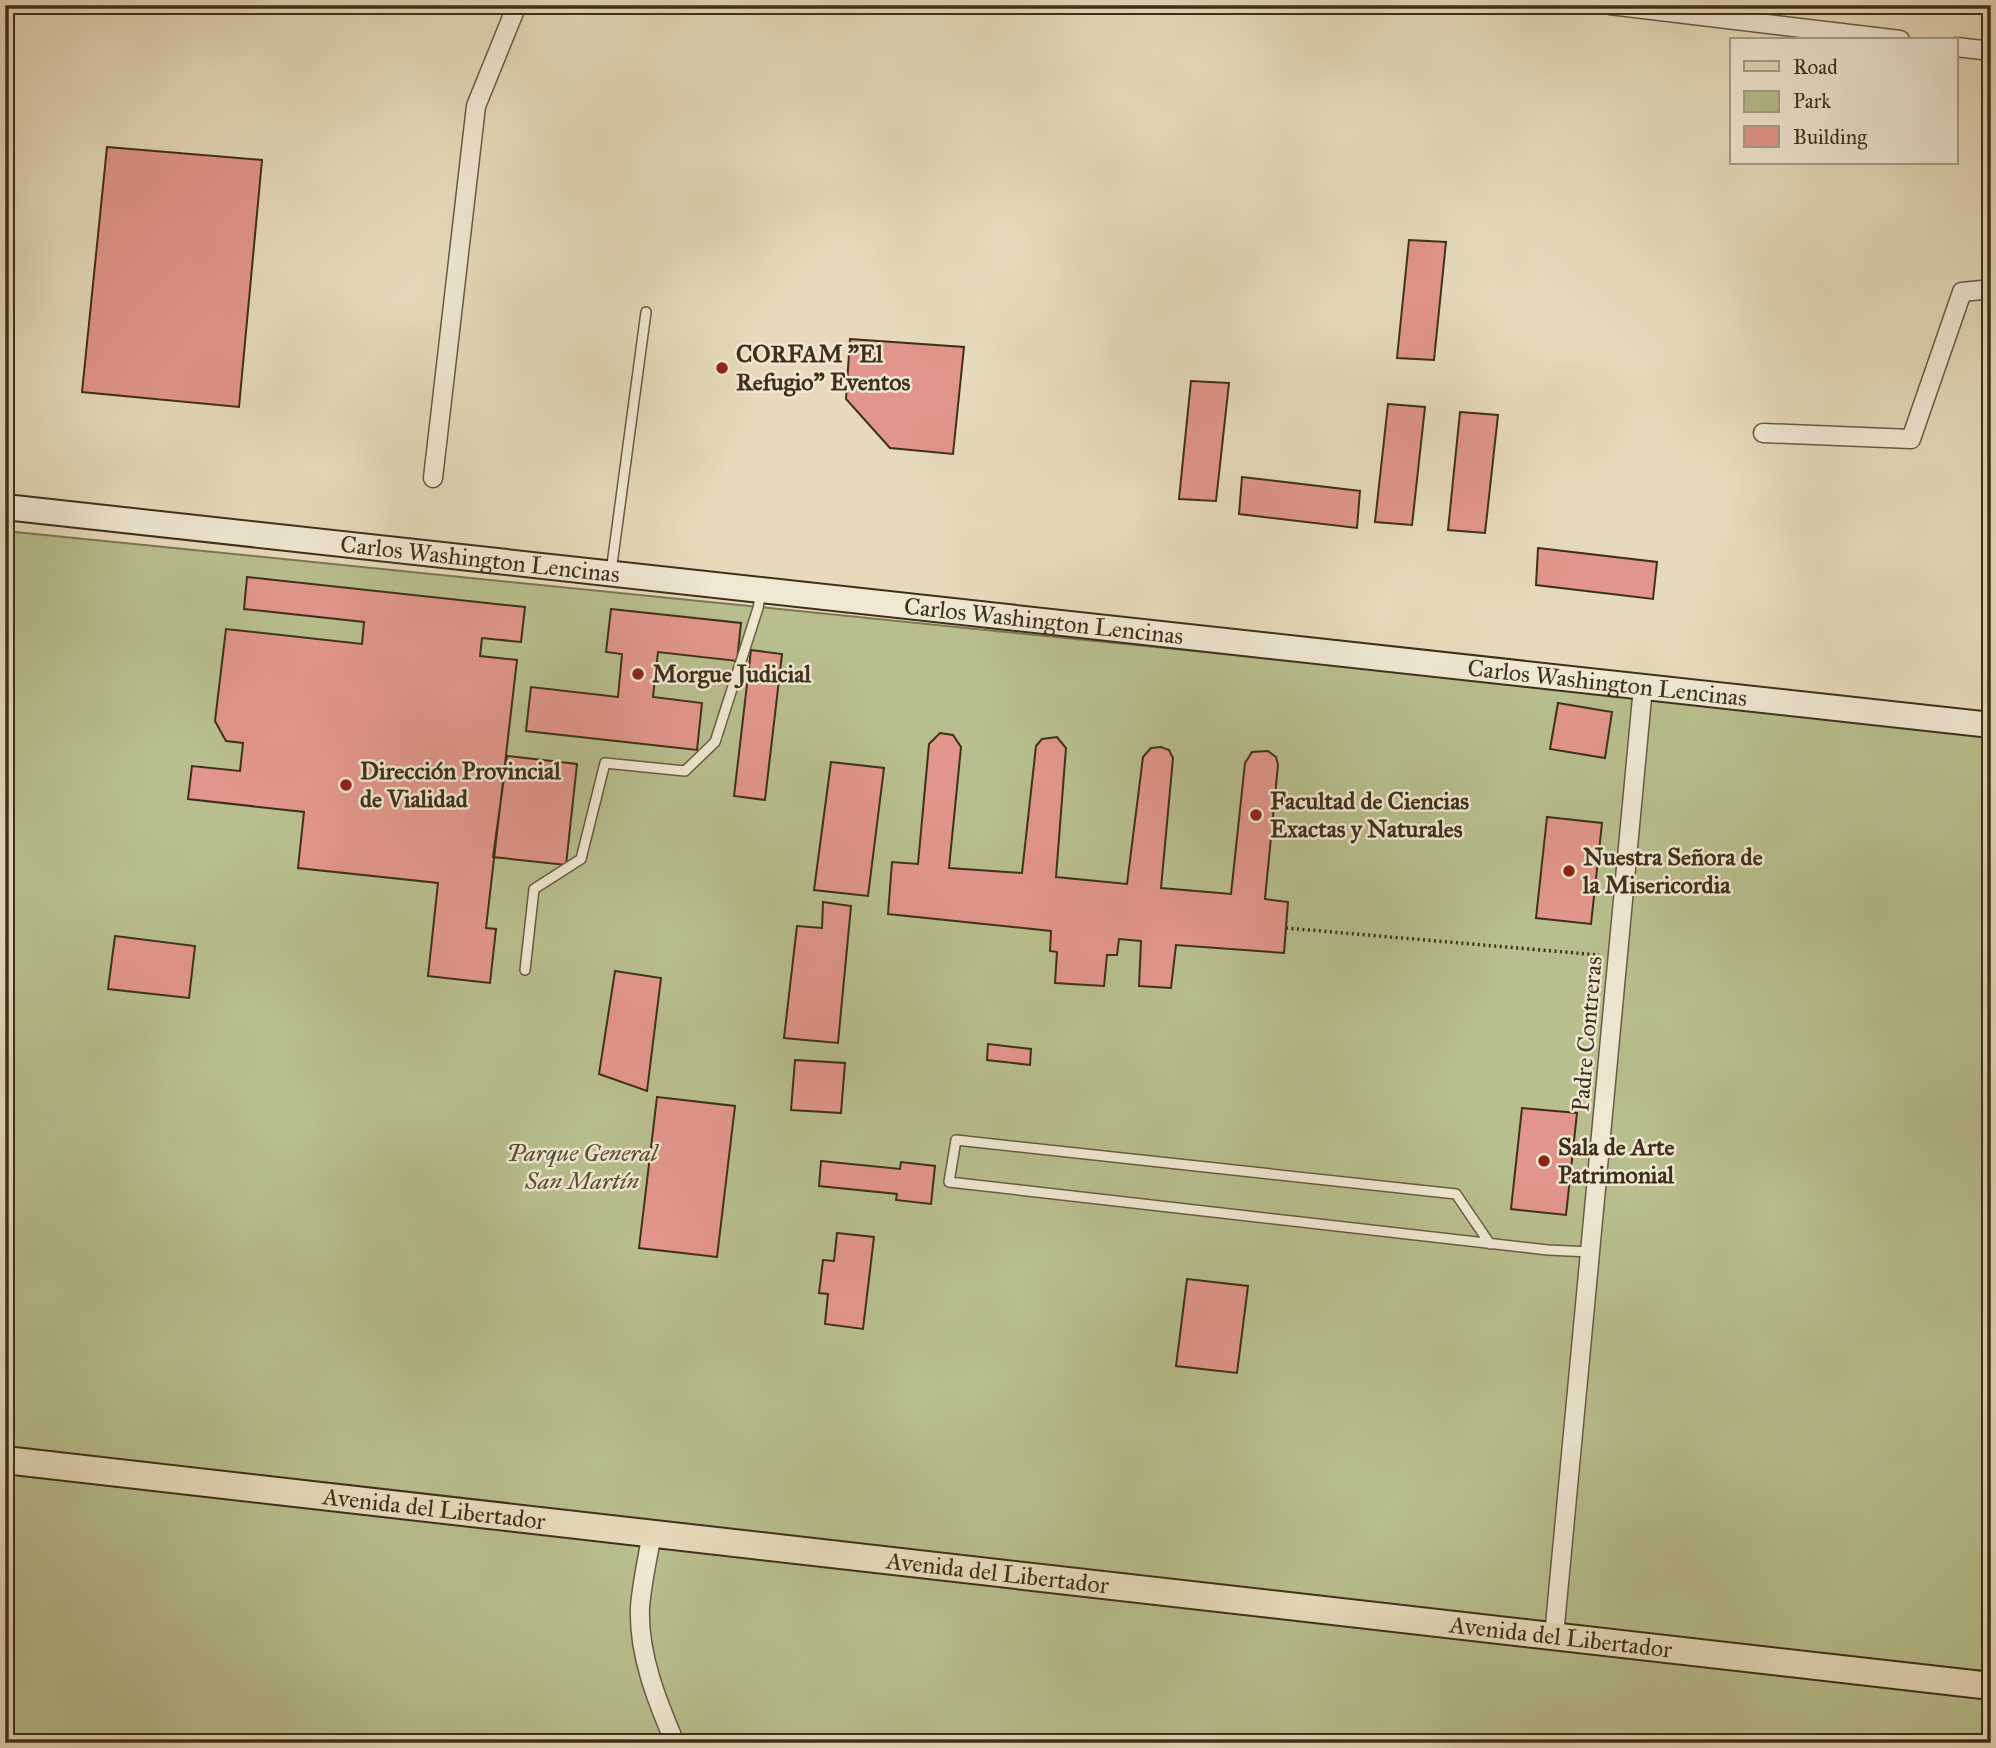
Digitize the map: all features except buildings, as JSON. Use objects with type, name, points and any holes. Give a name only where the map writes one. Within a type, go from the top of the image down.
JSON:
[{"type":"main road","name":"Carlos Washington Lencinas","points":[[5,507],[1991,725]]},
{"type":"main road","name":"Carlos Washington Lencinas","points":[[5,517],[97,517]]},
{"type":"main road","name":"Avenida del Libertador","points":[[5,1460],[1991,1686]]},
{"type":"street","points":[[432,478],[476,106],[517,5]]},
{"type":"street","points":[[1610,5],[1883,38]]},
{"type":"street","points":[[1958,47],[1991,51]]},
{"type":"street","points":[[1763,433],[1911,439],[1962,292],[1991,289]]},
{"type":"street","name":"Padre Contreras","points":[[1554,1636],[1643,687]]},
{"type":"street","points":[[652,1532],[640,1609],[657,1703],[675,1743]]},
{"type":"lane","points":[[611,574],[646,312]]},
{"type":"lane","points":[[526,970],[534,889],[581,859],[605,763],[685,771],[715,741],[758,608],[761,590]]},
{"type":"lane","points":[[1490,1244],[1456,1194],[956,1140],[949,1182],[1490,1244],[1591,1252]]},
{"type":"path","points":[[1286,928],[1618,957]]},
{"type":"green space","name":"Parque General San Martín","points":[[5,531],[1681,700],[1991,736],[1991,1743],[5,1743]]},
{"type":"place","name":"CORFAM \"El Refugio\" Eventos","points":[[722,368]]},
{"type":"place","name":"Morgue Judicial","points":[[638,674]]},
{"type":"place","name":"Dirección Provincial de Vialidad","points":[[346,785]]},
{"type":"place","name":"Facultad de Ciencias Exactas y Naturales","points":[[1256,815]]},
{"type":"place","name":"Nuestra Señora de la Misericordia","points":[[1569,871]]},
{"type":"place","name":"Sala de Arte Patrimonial","points":[[1544,1161]]}]
